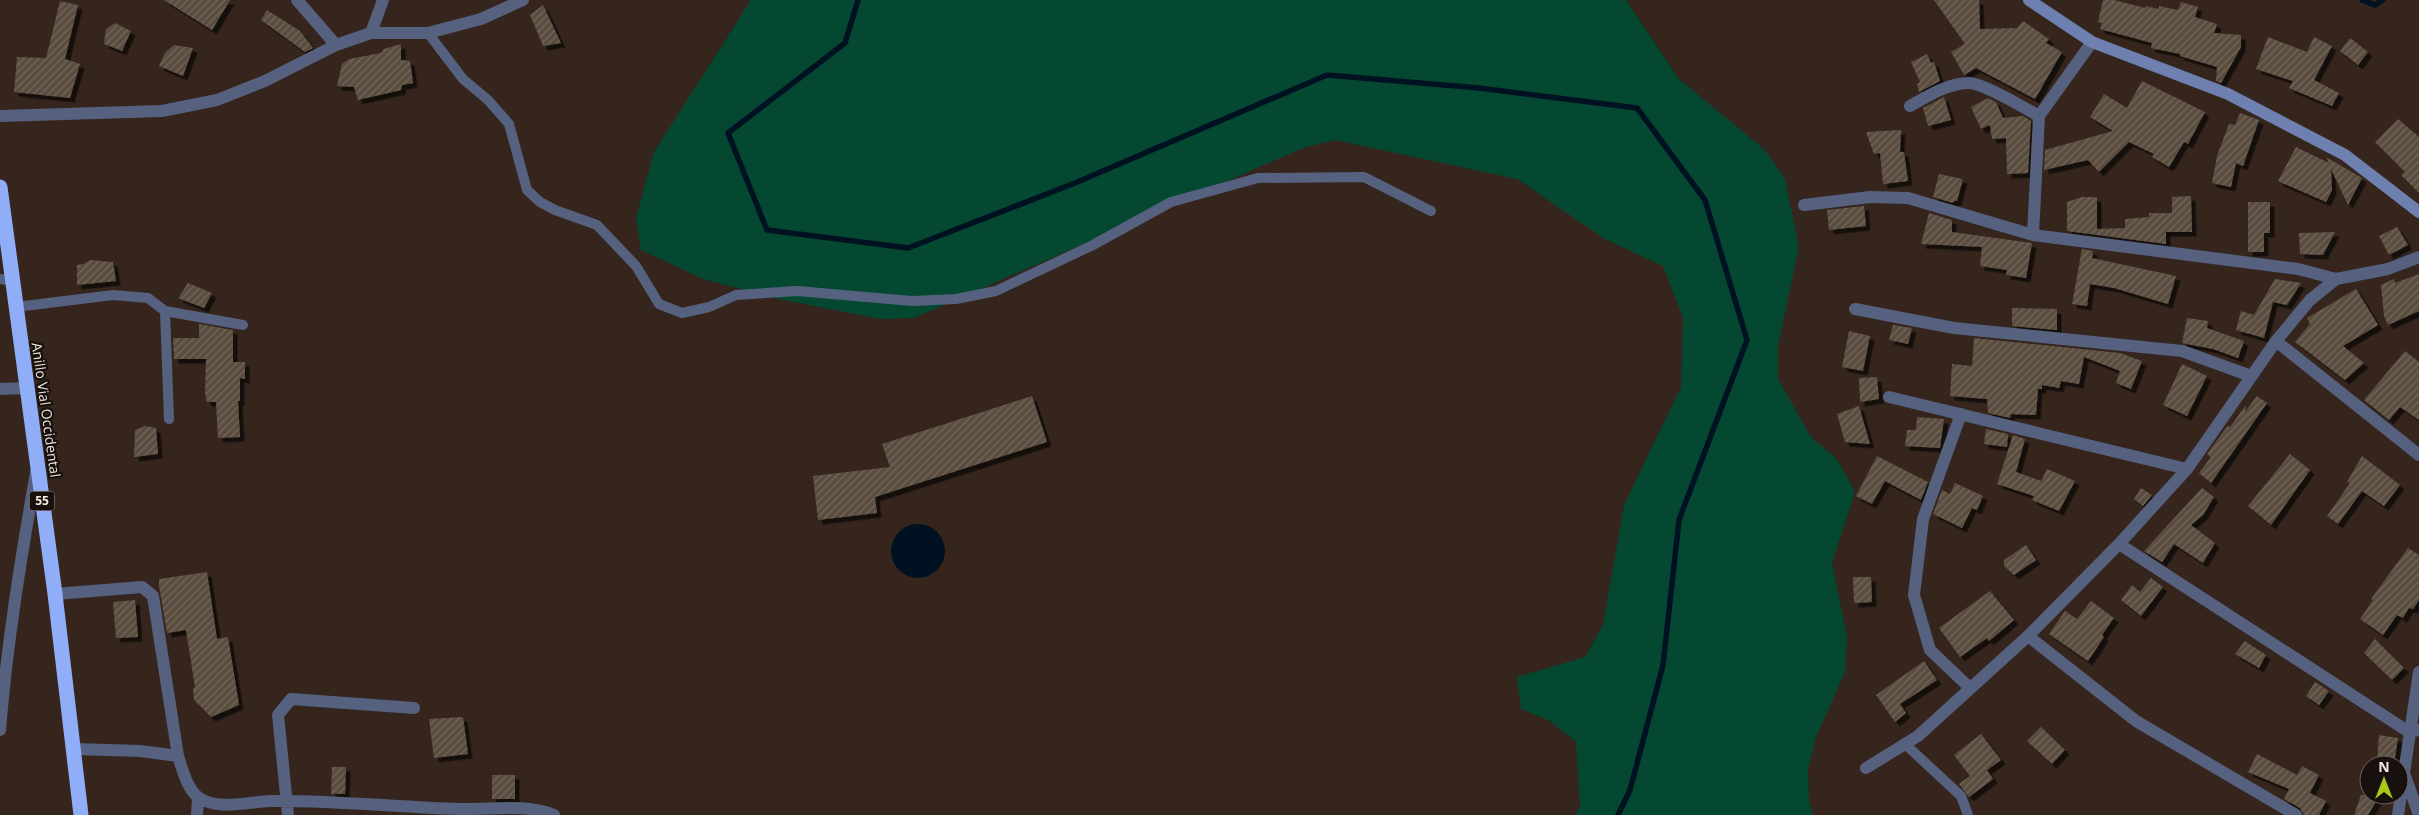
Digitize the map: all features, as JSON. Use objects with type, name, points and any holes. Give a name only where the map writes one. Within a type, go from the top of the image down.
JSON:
[{"type":"highway","name":"Anillo Vial Occidental","points":[[0,188],[6,280],[16,307],[55,594],[81,815]]},
{"type":"main road","points":[[2028,0],[2092,42],[2228,94],[2346,155],[2419,212]]},
{"type":"street","points":[[297,0],[336,45]]},
{"type":"street","points":[[371,33],[383,0]]},
{"type":"street","points":[[0,116],[162,111],[217,100],[265,81],[336,45],[371,33],[428,33],[481,19],[523,0]]},
{"type":"street","points":[[2033,235],[2038,116],[2092,42]]},
{"type":"street","points":[[1910,106],[1945,87],[1970,82],[2006,98],[2038,116]]},
{"type":"street","points":[[1804,205],[1870,197],[1908,198],[2033,235],[2298,269],[2336,279],[2388,269],[2419,257]]},
{"type":"street","points":[[1866,768],[1918,736],[2028,636],[2119,544],[2187,468],[2251,376],[2310,300],[2336,279]]},
{"type":"street","points":[[1855,309],[1954,328],[2182,351],[2251,376]]},
{"type":"street","points":[[2276,342],[2419,455]]},
{"type":"street","points":[[0,389],[26,388]]},
{"type":"street","points":[[1890,397],[2187,468]]},
{"type":"street","points":[[1961,414],[1923,519],[1914,595],[1930,650],[1970,688]]},
{"type":"street","points":[[0,730],[2,671],[37,466]]},
{"type":"street","points":[[2119,544],[2414,731]]},
{"type":"street","points":[[55,594],[142,587],[153,596],[178,756],[188,782],[198,797],[217,804],[288,809],[320,802],[378,811],[477,812],[521,808],[554,815]]},
{"type":"street","points":[[2028,636],[2136,721],[2296,815]]},
{"type":"street","points":[[2408,755],[2414,731],[2419,672]]},
{"type":"street","points":[[288,809],[278,715],[291,699],[414,708]]},
{"type":"street","points":[[74,749],[140,751],[178,756]]},
{"type":"street","points":[[2409,787],[2419,815]]},
{"type":"street","points":[[197,815],[198,797]]},
{"type":"lane","points":[[428,33],[463,78],[488,100],[509,124],[527,190],[540,202],[555,210],[597,225],[636,266],[659,304],[682,313],[709,307],[736,295],[797,291],[912,300],[956,299],[996,291],[1093,245],[1171,202],[1258,178],[1364,177],[1431,211]]},
{"type":"lane","points":[[16,307],[113,295],[148,298],[165,310],[243,325]]},
{"type":"lane","points":[[165,310],[169,419]]},
{"type":"lane","points":[[1906,744],[1961,796],[1968,815]]},
{"type":"green space","points":[[751,0],[1626,0],[1679,79],[1765,150],[1785,179],[1799,247],[1778,345],[1778,379],[1811,437],[1837,459],[1855,492],[1832,563],[1847,637],[1845,672],[1816,737],[1808,769],[1809,801],[1813,815],[1575,815],[1580,806],[1576,742],[1550,721],[1521,709],[1517,677],[1585,657],[1603,625],[1624,505],[1681,387],[1683,318],[1663,266],[1605,239],[1517,179],[1335,140],[1303,148],[914,318],[880,319],[774,298],[703,279],[641,250],[636,218],[654,152]]},
{"type":"water","points":[[913,524],[923,524],[933,528],[941,536],[945,551],[941,566],[933,574],[923,578],[913,578],[903,574],[895,566],[891,556],[891,546],[895,536],[903,528]]},
{"type":"building","points":[[164,0],[230,0],[212,30]]},
{"type":"building","points":[[1934,0],[1979,0],[1980,29],[2017,28],[2023,21],[2049,39],[2046,43],[2062,52],[2035,99],[1976,68],[1964,75],[1951,52],[1965,44]]},
{"type":"building","points":[[2103,0],[2114,0],[2145,8],[2146,6],[2159,9],[2159,6],[2178,10],[2181,2],[2198,7],[2195,17],[2217,24],[2214,33],[2241,35],[2241,47],[2221,83],[2216,81],[2217,67],[2180,56],[2180,54],[2151,48],[2152,43],[2100,29],[2102,23],[2098,22]]},
{"type":"building","points":[[60,1],[78,5],[65,59],[80,64],[70,98],[14,92],[17,57],[46,58]]},
{"type":"building","points":[[543,5],[561,43],[543,46],[530,15]]},
{"type":"building","points":[[267,10],[300,31],[313,48],[305,52],[261,20]]},
{"type":"building","points":[[115,23],[131,31],[122,51],[104,44],[106,29]]},
{"type":"building","points":[[2268,37],[2307,52],[2314,37],[2332,46],[2314,80],[2339,93],[2332,106],[2289,88],[2293,81],[2256,69]]},
{"type":"building","points":[[2350,38],[2368,52],[2358,65],[2340,51]]},
{"type":"building","points":[[401,44],[401,60],[410,61],[413,83],[402,85],[401,90],[358,100],[354,87],[337,86],[342,64],[349,59],[381,53],[384,49]]},
{"type":"building","points":[[174,45],[193,48],[183,76],[159,66],[165,53]]},
{"type":"building","points":[[1927,54],[1931,63],[1934,62],[1940,81],[1919,92],[1917,84],[1920,82],[1911,62]]},
{"type":"building","points":[[2142,81],[2205,112],[2188,144],[2184,142],[2169,167],[2152,157],[2154,154],[2129,142],[2099,172],[2088,160],[2044,170],[2045,150],[2113,131],[2090,117],[2104,94],[2127,108]]},
{"type":"building","points":[[1944,97],[1951,120],[1928,126],[1923,108]]},
{"type":"building","points":[[1988,98],[1996,102],[2003,118],[2023,116],[2031,121],[2028,173],[2007,174],[2006,138],[1992,139],[1990,125],[1981,129],[1971,107]]},
{"type":"building","points":[[2240,113],[2259,120],[2243,166],[2236,163],[2231,187],[2212,183],[2217,156],[2229,124],[2235,125]]},
{"type":"building","points":[[2398,119],[2419,137],[2419,193],[2401,175],[2405,172],[2375,142]]},
{"type":"building","points":[[1901,130],[1900,152],[1904,152],[1908,181],[1883,184],[1880,153],[1874,154],[1866,132]]},
{"type":"building","points":[[2296,147],[2329,163],[2326,157],[2362,178],[2348,205],[2331,169],[2332,190],[2326,202],[2278,181]]},
{"type":"building","points":[[1939,174],[1963,179],[1957,201],[1953,203],[1933,197]]},
{"type":"building","points":[[2191,196],[2192,232],[2166,232],[2166,244],[2067,231],[2067,202],[2082,197],[2097,197],[2097,229],[2125,228],[2125,219],[2149,217],[2149,213],[2172,213],[2172,197]]},
{"type":"building","points":[[2248,202],[2270,202],[2270,233],[2264,233],[2264,252],[2248,252]]},
{"type":"building","points":[[1864,206],[1866,226],[1829,230],[1827,210]]},
{"type":"building","points":[[1929,213],[1952,220],[1952,232],[2032,243],[2026,278],[2006,275],[2007,270],[1980,266],[1982,247],[1921,244]]},
{"type":"building","points":[[2397,227],[2408,245],[2389,255],[2379,236]]},
{"type":"building","points":[[2335,232],[2323,255],[2300,254],[2299,233]]},
{"type":"building","points":[[2082,249],[2093,251],[2092,258],[2176,276],[2168,304],[2114,288],[2090,284],[2087,306],[2072,304]]},
{"type":"building","points":[[90,260],[113,262],[116,281],[77,285],[77,265],[84,264]]},
{"type":"building","points":[[2419,274],[2419,311],[2388,325],[2384,316],[2381,285],[2394,279],[2395,283]]},
{"type":"building","points":[[2275,279],[2301,283],[2287,305],[2273,302],[2264,338],[2236,330],[2241,311],[2254,315]]},
{"type":"building","points":[[188,283],[212,293],[204,308],[178,298]]},
{"type":"building","points":[[2356,289],[2378,325],[2343,346],[2364,363],[2345,380],[2295,342],[2310,324],[2307,318]]},
{"type":"building","points":[[2012,308],[2057,309],[2057,330],[2012,326]]},
{"type":"building","points":[[2187,318],[2208,321],[2207,328],[2244,341],[2238,358],[2213,349],[2182,343]]},
{"type":"building","points":[[199,324],[233,330],[233,362],[245,362],[245,379],[240,378],[240,401],[238,401],[240,437],[218,438],[216,402],[207,402],[205,393],[206,359],[174,359],[173,338],[199,338]]},
{"type":"building","points":[[1893,325],[1912,328],[1908,344],[1889,340]]},
{"type":"building","points":[[1849,331],[1870,336],[1863,371],[1842,367]]},
{"type":"building","points":[[1974,338],[2120,353],[2142,361],[2131,389],[2116,383],[2120,371],[2084,357],[2079,384],[2061,381],[2059,388],[2042,385],[2042,389],[2038,389],[2036,415],[2011,414],[2010,418],[1988,413],[1987,399],[1950,396],[1952,364],[1972,366]]},
{"type":"building","points":[[2405,351],[2419,362],[2419,420],[2400,407],[2389,420],[2364,400]]},
{"type":"building","points":[[2182,364],[2207,376],[2187,416],[2163,405]]},
{"type":"building","points":[[1877,377],[1879,399],[1860,402],[1859,378]]},
{"type":"building","points":[[1032,396],[1047,442],[875,497],[877,513],[818,520],[813,476],[890,467],[882,444]]},
{"type":"building","points":[[2257,396],[2267,403],[2211,483],[2199,473],[2211,457],[2207,454],[2246,405],[2245,412]]},
{"type":"building","points":[[1859,406],[1870,444],[1845,442],[1837,414]]},
{"type":"building","points":[[1917,417],[1944,419],[1940,448],[1905,446],[1907,430],[1916,430]]},
{"type":"building","points":[[145,426],[156,428],[158,454],[134,457],[135,430]]},
{"type":"building","points":[[1986,429],[2008,434],[2007,447],[1984,444]]},
{"type":"building","points":[[2013,435],[2025,439],[2016,472],[2041,481],[2047,469],[2075,481],[2059,511],[2032,500],[2034,496],[1997,484]]},
{"type":"building","points":[[2290,454],[2310,470],[2271,525],[2248,506]]},
{"type":"building","points":[[1877,456],[1928,482],[1921,500],[1885,481],[1872,504],[1856,496]]},
{"type":"building","points":[[2362,456],[2400,485],[2384,506],[2362,491],[2338,524],[2327,516],[2350,483],[2347,482]]},
{"type":"building","points":[[1955,483],[1983,496],[1977,510],[1972,508],[1962,528],[1933,514],[1942,490],[1950,494]]},
{"type":"building","points":[[2141,488],[2152,495],[2143,506],[2134,499]]},
{"type":"building","points":[[2202,488],[2214,497],[2203,515],[2191,525],[2215,543],[2203,563],[2174,544],[2162,562],[2144,551]]},
{"type":"building","points":[[2026,545],[2036,560],[2014,575],[2004,566],[2004,560]]},
{"type":"building","points":[[2408,548],[2419,555],[2419,600],[2413,609],[2409,608],[2403,618],[2397,615],[2383,635],[2360,619],[2373,600],[2371,599]]},
{"type":"building","points":[[207,572],[217,639],[228,637],[239,705],[211,717],[194,700],[193,688],[195,687],[186,630],[167,633],[159,586],[159,579]]},
{"type":"building","points":[[1853,577],[1871,577],[1872,602],[1854,603]]},
{"type":"building","points":[[2151,578],[2163,587],[2141,616],[2121,600],[2132,585],[2140,592]]},
{"type":"building","points":[[1990,591],[2014,620],[1989,641],[1987,638],[1960,657],[1939,628]]},
{"type":"building","points":[[135,600],[138,637],[116,638],[113,602]]},
{"type":"building","points":[[2091,601],[2114,618],[2088,661],[2049,634],[2065,611],[2077,619]]},
{"type":"building","points":[[2375,639],[2404,668],[2392,680],[2364,653]]},
{"type":"building","points":[[2245,641],[2266,655],[2259,668],[2235,654]]},
{"type":"building","points":[[1924,661],[1937,680],[1900,704],[1906,713],[1895,722],[1876,695]]},
{"type":"building","points":[[2315,682],[2329,691],[2319,705],[2306,696]]},
{"type":"building","points":[[463,717],[468,754],[434,758],[429,719]]},
{"type":"building","points":[[2041,727],[2065,750],[2052,764],[2027,741]]},
{"type":"building","points":[[1981,734],[2001,760],[1987,770],[1993,779],[1969,797],[1959,784],[1970,776],[1954,755]]},
{"type":"building","points":[[2379,735],[2398,738],[2395,755],[2377,755]]},
{"type":"building","points":[[2257,754],[2297,775],[2302,766],[2319,775],[2310,793],[2326,801],[2319,815],[2304,815],[2300,808],[2284,799],[2289,789],[2248,772]]},
{"type":"building","points":[[332,767],[346,767],[345,794],[331,794]]},
{"type":"building","points":[[492,775],[515,775],[515,799],[492,799]]},
{"type":"building","points":[[2359,801],[2359,805],[2374,805],[2368,815],[2354,815]]},
{"type":"waterway","points":[[858,0],[845,43],[728,133],[767,230],[908,248],[1075,183],[1327,75],[1479,88],[1637,108],[1705,200],[1747,340],[1679,520],[1663,665],[1630,790],[1618,815]]},
{"type":"waterway","points":[[2362,0],[2375,5],[2383,0]]}]
